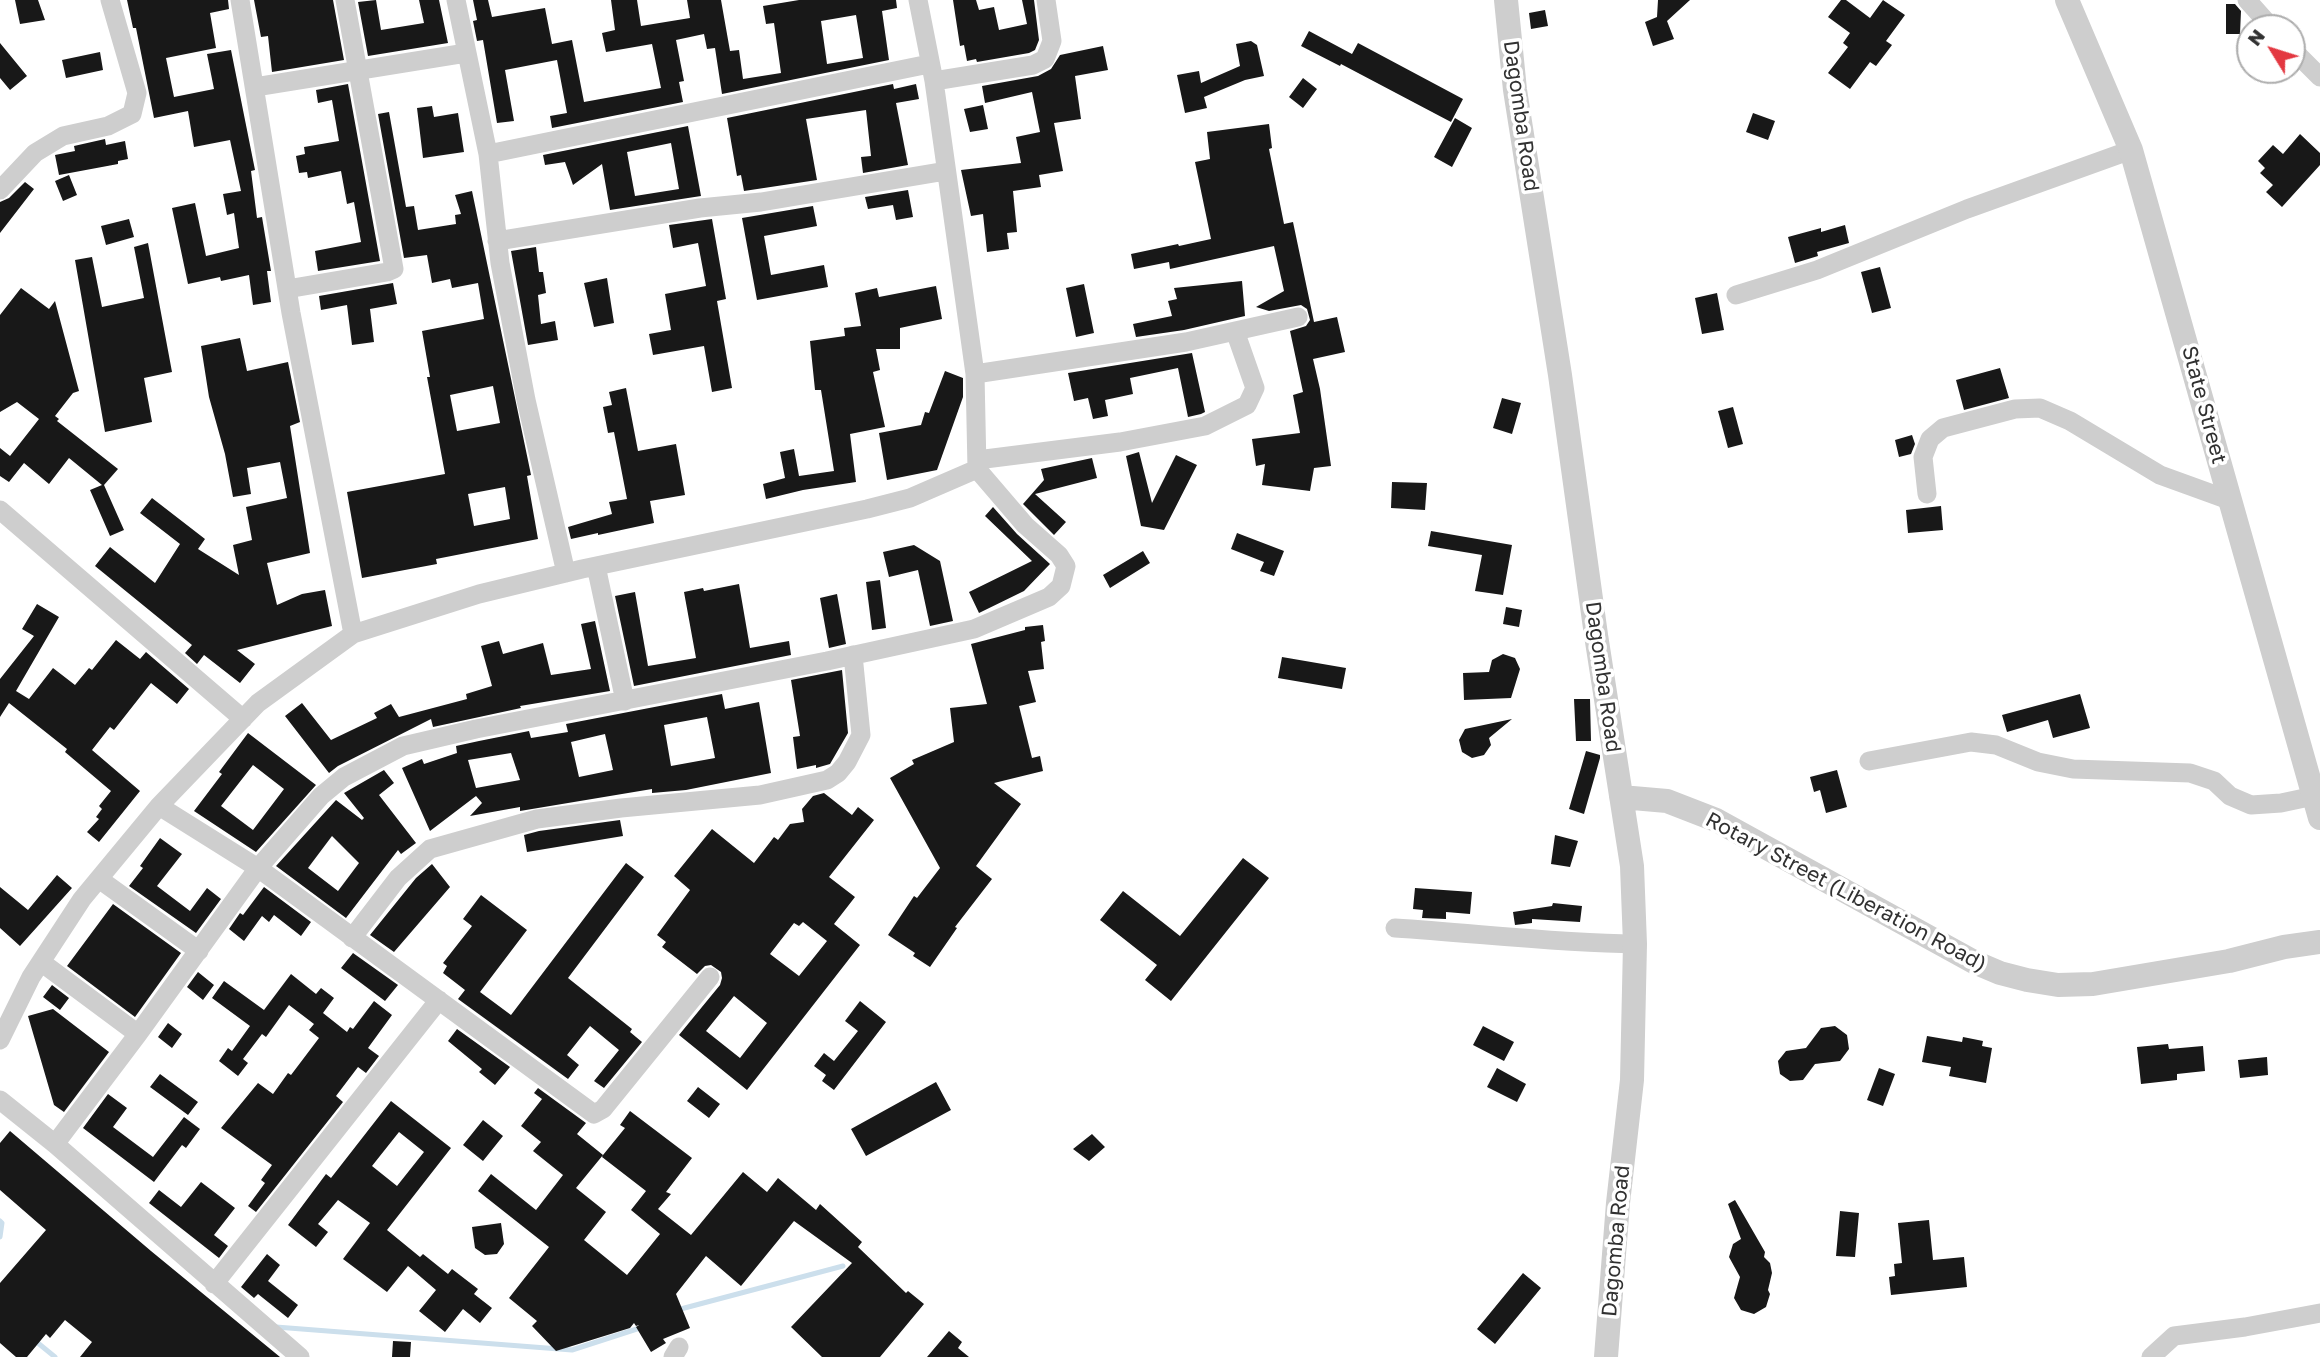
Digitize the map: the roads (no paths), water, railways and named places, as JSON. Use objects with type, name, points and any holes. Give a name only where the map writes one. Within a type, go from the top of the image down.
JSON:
[{"type":"street","points":[[0,190],[35,153],[63,136],[108,126],[132,114],[137,93],[110,0]]},
{"type":"street","points":[[240,0],[287,289],[353,634]]},
{"type":"street","points":[[287,289],[387,272],[394,268],[345,0]]},
{"type":"street","points":[[456,0],[488,154],[497,241],[526,400],[566,573]]},
{"type":"street","points":[[55,1144],[258,868],[321,796],[344,777],[403,746],[974,629],[1049,597],[1061,586],[1066,566],[1059,555],[1025,525],[977,465],[975,374],[918,0]]},
{"type":"street","points":[[488,154],[931,73],[1033,65],[1045,59],[1052,41],[1046,0]]},
{"type":"street","name":"Dagomba Road","points":[[1506,0],[1515,90],[1632,866],[1635,944],[1632,1080],[1618,1203],[1606,1357]]},
{"type":"street","points":[[2247,0],[2260,14]]},
{"type":"street","name":"State Street","points":[[2072,2],[2132,150],[2317,807]]},
{"type":"street","points":[[255,87],[466,53]]},
{"type":"street","points":[[2306,63],[2320,77]]},
{"type":"street","points":[[1736,295],[1817,270],[1954,214],[2132,150]]},
{"type":"street","points":[[497,241],[700,208],[761,202],[946,171]]},
{"type":"street","points":[[975,374],[1186,342],[1298,317]]},
{"type":"street","points":[[0,1040],[41,962],[82,899],[159,806],[258,703],[353,634],[479,594],[910,498],[977,465],[1205,426],[1238,412],[1247,405],[1255,388],[1235,331]]},
{"type":"street","points":[[1927,494],[1923,457],[1930,439],[1943,428],[2015,409],[2040,408],[2070,421],[2160,475],[2229,500]]},
{"type":"street","points":[[0,510],[243,719]]},
{"type":"street","points":[[596,566],[625,701]]},
{"type":"street","points":[[352,937],[398,878],[430,849],[537,819],[760,795],[827,780],[838,773],[847,762],[861,735],[853,655]]},
{"type":"street","points":[[1869,761],[1971,743],[1996,745],[2038,762],[2073,769],[2190,773],[2214,780],[2230,796],[2251,805],[2281,803],[2317,807]]},
{"type":"street","name":"Rotary Street (Liberation Road)","points":[[1621,797],[1667,802],[1716,820],[1974,961],[2000,973],[2027,980],[2058,985],[2093,984],[2229,961],[2284,947],[2320,942]]},
{"type":"street","points":[[159,806],[258,868],[594,1114],[603,1110],[709,977]]},
{"type":"street","points":[[99,879],[199,951]]},
{"type":"street","points":[[1395,928],[1495,934],[1592,944],[1635,944]]},
{"type":"street","points":[[41,962],[138,1034]]},
{"type":"street","points":[[214,1284],[439,1000]]},
{"type":"street","points":[[0,1100],[55,1144],[300,1357]]},
{"type":"street","points":[[2151,1357],[2174,1336],[2245,1327],[2320,1313]]},
{"type":"waterway","points":[[0,1221],[0,1237]]},
{"type":"waterway","points":[[677,1310],[843,1266]]},
{"type":"waterway","points":[[276,1327],[572,1350],[643,1327]]},
{"type":"waterway","points":[[33,1339],[55,1357]]}]
